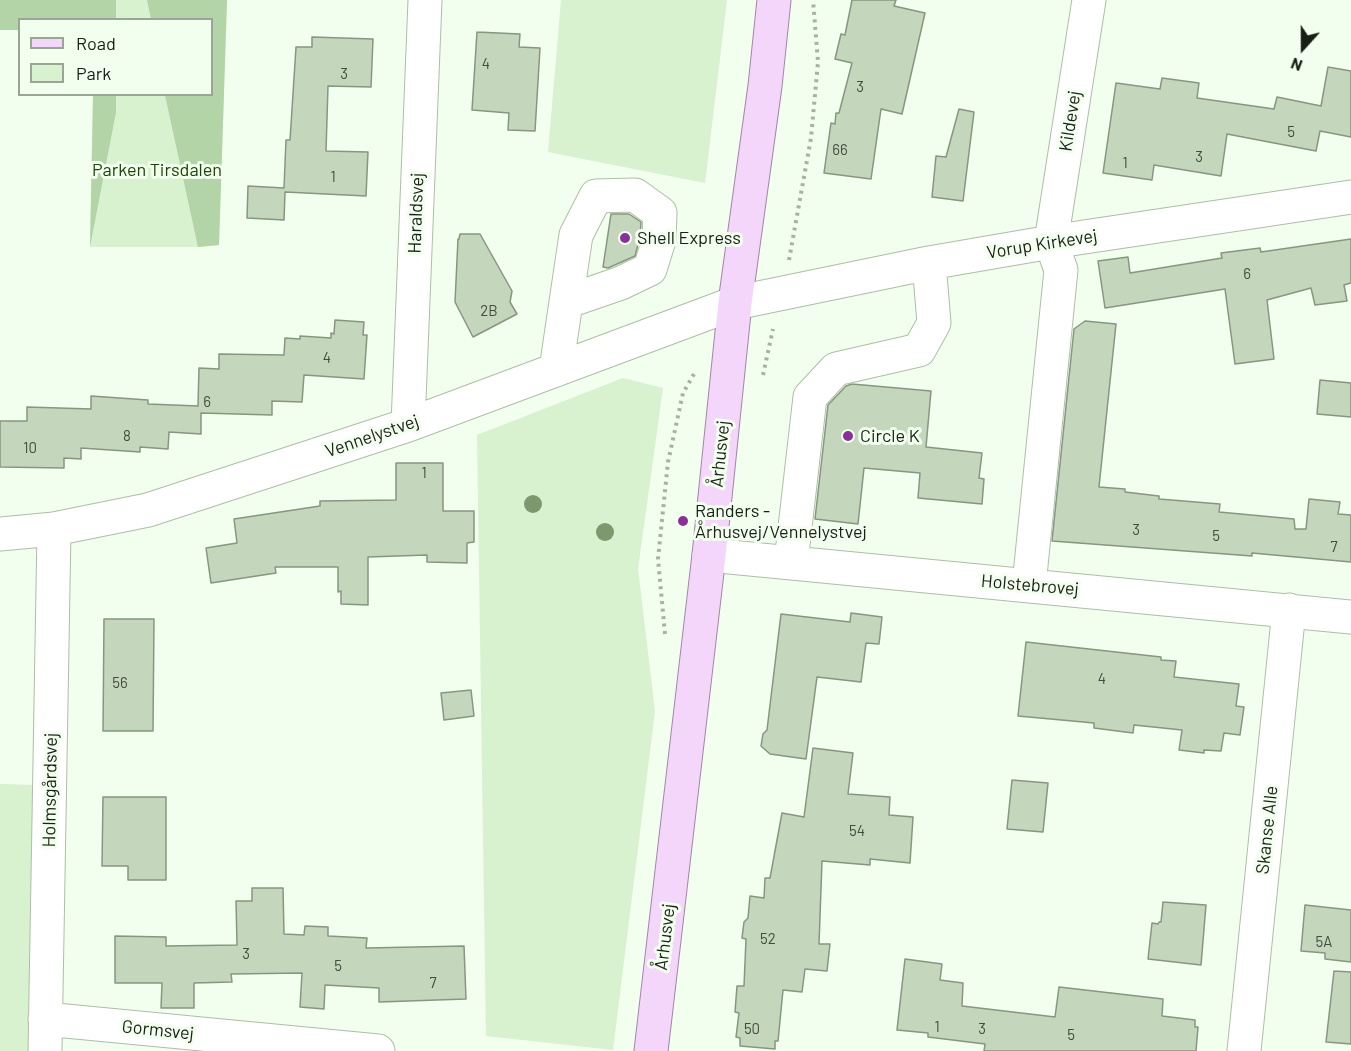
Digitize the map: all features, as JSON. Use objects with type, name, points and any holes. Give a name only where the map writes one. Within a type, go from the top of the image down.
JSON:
[{"type":"main road","name":"Århusvej","points":[[651,1051],[709,555],[735,303],[774,0]]},
{"type":"street","name":"Haraldsvej","points":[[408,425],[425,0]]},
{"type":"street","name":"Kildevej","points":[[1051,242],[1089,0]]},
{"type":"street","name":"Vorup Kirkevej","points":[[735,303],[929,263],[1051,242],[1351,197]]},
{"type":"street","points":[[1029,585],[1061,270],[1051,242]]},
{"type":"street","points":[[791,562],[810,397],[836,369],[919,350],[934,323],[929,263]]},
{"type":"street","points":[[556,370],[566,302]]},
{"type":"street","name":"Vennelystvej","points":[[0,534],[54,529],[148,510],[408,425],[735,303]]},
{"type":"street","name":"Holmsgårdsvej","points":[[45,1035],[54,529]]},
{"type":"street","name":"Holstebrovej","points":[[709,555],[1351,617]]},
{"type":"street","name":"Skanse Alle","points":[[1244,1051],[1289,610]]},
{"type":"street","name":"Gormsvej","points":[[45,1035],[378,1051]]},
{"type":"path","points":[[761,384],[796,230],[812,127],[818,62],[813,0]]},
{"type":"green space","name":"Parken Tirsdalen","points":[[0,0],[227,0],[219,245],[90,247],[93,96],[213,96],[213,18],[18,18],[18,30],[0,30]]},
{"type":"green space","points":[[0,0],[116,0],[116,18],[18,18],[18,30],[0,30]]},
{"type":"green space","points":[[147,0],[227,0],[219,245],[198,247],[165,96],[213,96],[213,18],[151,18]]},
{"type":"green space","points":[[561,0],[727,0],[705,183],[548,152]]},
{"type":"green space","points":[[93,96],[116,96],[116,112],[90,247]]},
{"type":"green space","points":[[623,378],[663,388],[638,569],[655,711],[613,1050],[486,1036],[477,435]]},
{"type":"green space","points":[[0,784],[35,785],[30,1051],[0,1051]]},
{"type":"building","points":[[852,0],[896,0],[894,6],[925,13],[902,114],[881,109],[871,179],[824,173],[831,123],[835,124],[836,113],[839,113],[852,63],[835,59],[841,34],[845,35]]},
{"type":"building","points":[[477,32],[520,34],[519,47],[540,48],[535,131],[508,130],[509,113],[472,110]]},
{"type":"building","points":[[312,37],[373,39],[371,87],[328,86],[326,151],[368,152],[366,196],[285,192],[284,220],[247,218],[248,186],[284,188],[286,140],[290,140],[296,47],[312,47]]},
{"type":"building","points":[[1328,67],[1351,71],[1351,137],[1320,131],[1316,151],[1227,134],[1221,176],[1154,165],[1152,180],[1103,173],[1116,83],[1160,89],[1162,78],[1199,83],[1197,98],[1274,109],[1277,97],[1321,106]]},
{"type":"building","points":[[959,109],[974,112],[963,201],[932,197],[936,156],[946,157]]},
{"type":"building","name":"Shell Express","points":[[611,214],[629,214],[641,222],[635,256],[608,268],[603,267]]},
{"type":"building","points":[[460,234],[480,234],[512,291],[510,302],[517,314],[473,337],[455,302]]},
{"type":"building","points":[[1351,239],[1351,283],[1344,285],[1347,301],[1315,305],[1311,288],[1267,300],[1274,359],[1235,364],[1225,289],[1105,308],[1098,261],[1128,257],[1130,273],[1222,258],[1221,253],[1260,248],[1261,252]]},
{"type":"building","points":[[335,320],[364,322],[363,335],[367,335],[364,379],[304,375],[302,402],[272,401],[272,415],[201,413],[201,434],[169,432],[168,449],[140,447],[140,452],[81,448],[81,459],[64,458],[64,468],[0,467],[0,421],[27,421],[27,407],[91,409],[91,396],[148,400],[148,404],[198,406],[199,368],[219,369],[219,354],[284,355],[285,338],[300,339],[300,336],[331,338],[331,333],[334,334]]},
{"type":"building","points":[[1085,321],[1116,324],[1099,487],[1125,489],[1125,492],[1159,496],[1159,499],[1220,504],[1219,512],[1294,519],[1295,529],[1306,529],[1309,499],[1340,502],[1338,514],[1351,515],[1351,562],[1252,553],[1252,556],[1052,541],[1074,329]]},
{"type":"building","points":[[1320,380],[1351,383],[1351,417],[1317,414]]},
{"type":"building","points":[[852,384],[931,391],[926,447],[982,453],[979,478],[984,479],[982,504],[918,498],[920,473],[864,468],[858,524],[815,519],[828,405],[846,386]]},
{"type":"building","points":[[396,463],[443,463],[443,511],[474,511],[474,542],[467,543],[467,563],[427,562],[427,555],[368,557],[368,605],[341,604],[341,591],[338,592],[338,567],[275,567],[276,573],[211,583],[206,548],[237,543],[234,519],[320,506],[320,501],[396,500]]},
{"type":"building","points":[[851,613],[882,617],[879,644],[866,643],[861,682],[817,677],[806,759],[770,754],[761,746],[763,734],[767,730],[781,614],[850,622]]},
{"type":"building","points":[[104,619],[154,619],[153,731],[103,731]]},
{"type":"building","points":[[1026,642],[1161,657],[1161,660],[1176,661],[1174,677],[1239,684],[1236,706],[1244,707],[1240,735],[1224,733],[1221,751],[1204,750],[1204,753],[1179,750],[1182,730],[1134,725],[1133,733],[1094,728],[1094,723],[1018,716]]},
{"type":"building","points":[[471,690],[474,716],[444,720],[441,693]]},
{"type":"building","points":[[813,748],[853,753],[848,794],[890,797],[889,815],[913,817],[910,863],[870,859],[870,865],[822,861],[819,944],[830,944],[827,971],[805,969],[802,992],[783,990],[778,1041],[775,1041],[775,1049],[740,1046],[740,1038],[736,1037],[739,1013],[735,1012],[737,986],[744,986],[746,939],[742,938],[744,922],[748,918],[750,896],[764,898],[765,878],[770,878],[782,813],[804,817]]},
{"type":"building","points":[[1012,780],[1048,783],[1043,832],[1007,829]]},
{"type":"building","points":[[103,797],[166,797],[166,880],[128,880],[128,866],[102,866]]},
{"type":"building","points":[[252,888],[283,888],[284,934],[304,935],[305,926],[328,927],[328,936],[367,938],[366,948],[464,946],[466,999],[379,1002],[379,988],[325,985],[324,1009],[300,1007],[302,973],[231,974],[232,982],[194,983],[194,1008],[161,1008],[162,983],[115,983],[115,936],[166,937],[166,946],[237,945],[236,901],[252,901]]},
{"type":"building","points":[[1163,902],[1206,905],[1201,965],[1148,959],[1152,923],[1161,922]]},
{"type":"building","points":[[1305,905],[1351,910],[1351,962],[1325,959],[1325,953],[1301,951]]},
{"type":"building","points":[[905,959],[942,964],[940,980],[963,983],[962,1006],[1055,1017],[1059,987],[1163,999],[1162,1016],[1195,1020],[1195,1027],[1198,1027],[1196,1051],[984,1051],[985,1044],[928,1037],[928,1033],[897,1030]]},
{"type":"building","points":[[1334,971],[1351,972],[1351,1044],[1326,1042]]},
{"type":"place","name":"Shell Express","points":[[625,238]]},
{"type":"place","name":"Circle K","points":[[848,436]]},
{"type":"place","name":"Randers - Århusvej/Vennelystvej","points":[[683,521]]}]
